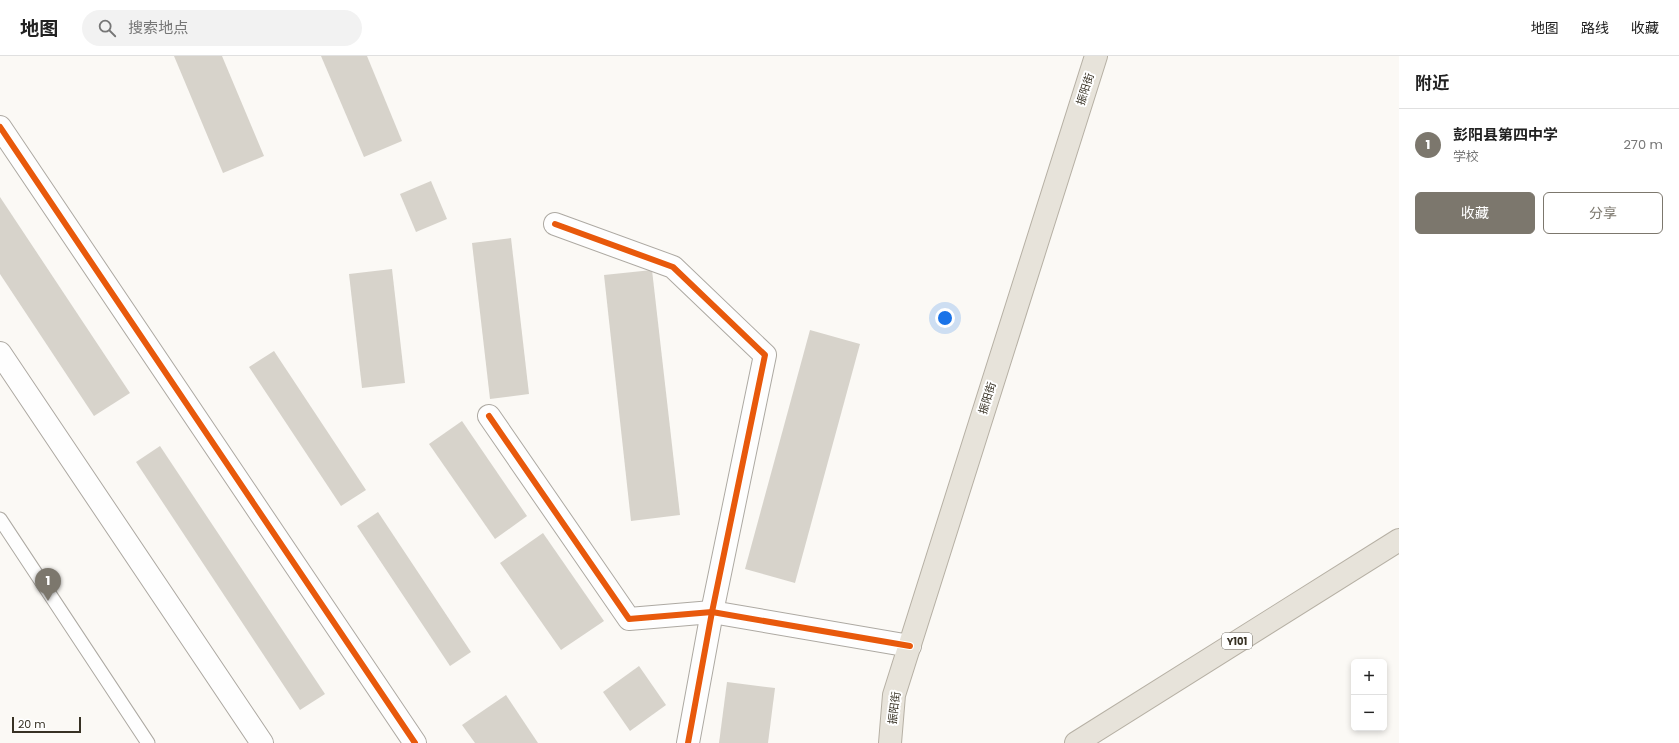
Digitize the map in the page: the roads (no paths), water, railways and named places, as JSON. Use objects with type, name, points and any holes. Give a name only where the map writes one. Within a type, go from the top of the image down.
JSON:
[{"type":"highway","name":"振阳街","points":[[890,743],[894,695],[1096,56]]},
{"type":"highway","name":"Y101","points":[[1076,743],[1399,540]]},
{"type":"street","points":[[0,127],[415,743]]},
{"type":"street","points":[[555,224],[673,267],[765,355],[712,612],[688,743]]},
{"type":"street","points":[[0,353],[262,743]]},
{"type":"street","points":[[489,416],[628,619],[712,612],[910,646]]},
{"type":"lane","points":[[0,519],[148,743]]},
{"type":"place","name":"彭阳县第四中学","points":[[48,601]]}]
